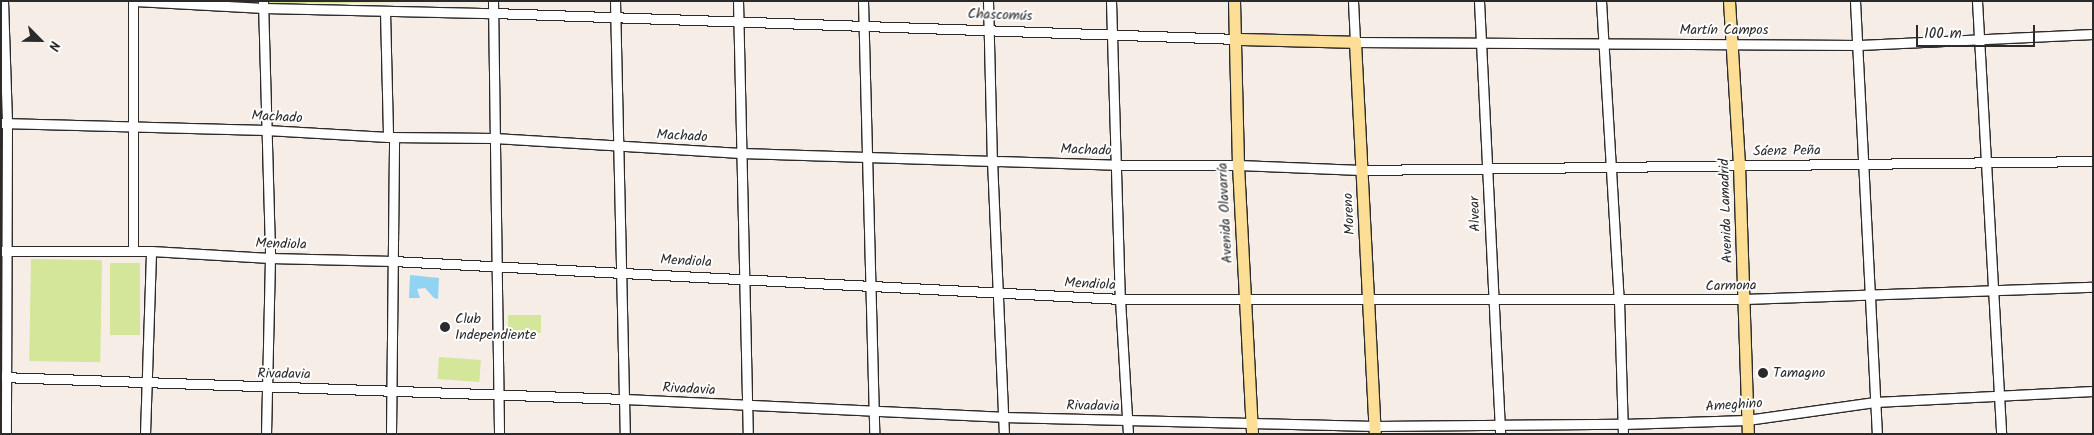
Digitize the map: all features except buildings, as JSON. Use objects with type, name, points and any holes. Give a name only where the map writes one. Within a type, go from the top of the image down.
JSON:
[{"type":"main road","name":"Avenida Olavarría","points":[[1234,1],[1238,164],[1251,428]]},
{"type":"main road","name":"Avenida Lamadrid","points":[[1730,1],[1739,166],[1748,434]]},
{"type":"main road","name":"Chascomús","points":[[1236,39],[1355,42]]},
{"type":"main road","name":"Moreno","points":[[1355,42],[1375,430]]},
{"type":"street","points":[[3,1],[4,377],[6,434]]},
{"type":"street","points":[[133,251],[134,1]]},
{"type":"street","name":"Chascomús","points":[[134,1],[1236,39]]},
{"type":"street","points":[[493,1],[499,434]]},
{"type":"street","points":[[615,1],[625,434]]},
{"type":"street","points":[[738,1],[748,434]]},
{"type":"street","points":[[863,1],[874,434]]},
{"type":"street","points":[[988,1],[996,294],[1004,434]]},
{"type":"street","points":[[1110,1],[1120,299],[1128,434]]},
{"type":"street","name":"Moreno","points":[[1353,1],[1355,42]]},
{"type":"street","name":"Alvear","points":[[1478,1],[1500,430]]},
{"type":"street","points":[[1601,1],[1609,167],[1619,300],[1624,434]]},
{"type":"street","points":[[1855,1],[1877,434]]},
{"type":"street","points":[[1977,1],[2001,434]]},
{"type":"street","points":[[264,5],[270,258],[266,434]]},
{"type":"street","points":[[384,11],[391,137],[393,261],[391,434]]},
{"type":"street","name":"Martín Campos","points":[[1355,42],[1857,45],[2093,34]]},
{"type":"street","name":"Machado","points":[[4,123],[266,130],[391,137],[494,138],[742,153],[1116,164],[1238,164],[1361,170]]},
{"type":"street","name":"Sáenz Peña","points":[[1361,170],[2093,161]]},
{"type":"street","name":"Mendiola","points":[[5,251],[151,251],[270,258],[393,261],[1120,299],[1369,300]]},
{"type":"street","points":[[145,434],[151,251]]},
{"type":"street","name":"Carmona","points":[[1369,300],[1744,300],[2093,287]]},
{"type":"street","name":"Rivadavia","points":[[4,377],[147,384],[391,390],[624,399],[874,412],[1127,420],[1251,428],[1375,430]]},
{"type":"street","name":"Ameghino","points":[[1375,430],[1500,430],[1747,420],[1875,402],[2093,391]]},
{"type":"green space","points":[[267,1],[473,1],[267,4]]},
{"type":"green space","points":[[31,259],[102,260],[100,362],[29,361]]},
{"type":"green space","points":[[110,263],[140,263],[140,335],[110,335]]},
{"type":"green space","points":[[508,315],[541,315],[541,333],[508,333]]},
{"type":"green space","points":[[439,357],[481,360],[479,382],[437,379]]},
{"type":"water","points":[[410,275],[439,278],[438,299],[434,298],[425,288],[417,289],[420,298],[409,298]]},
{"type":"place","name":"Club Independiente","points":[[445,327]]},
{"type":"place","name":"Tamagno","points":[[1763,373]]}]
